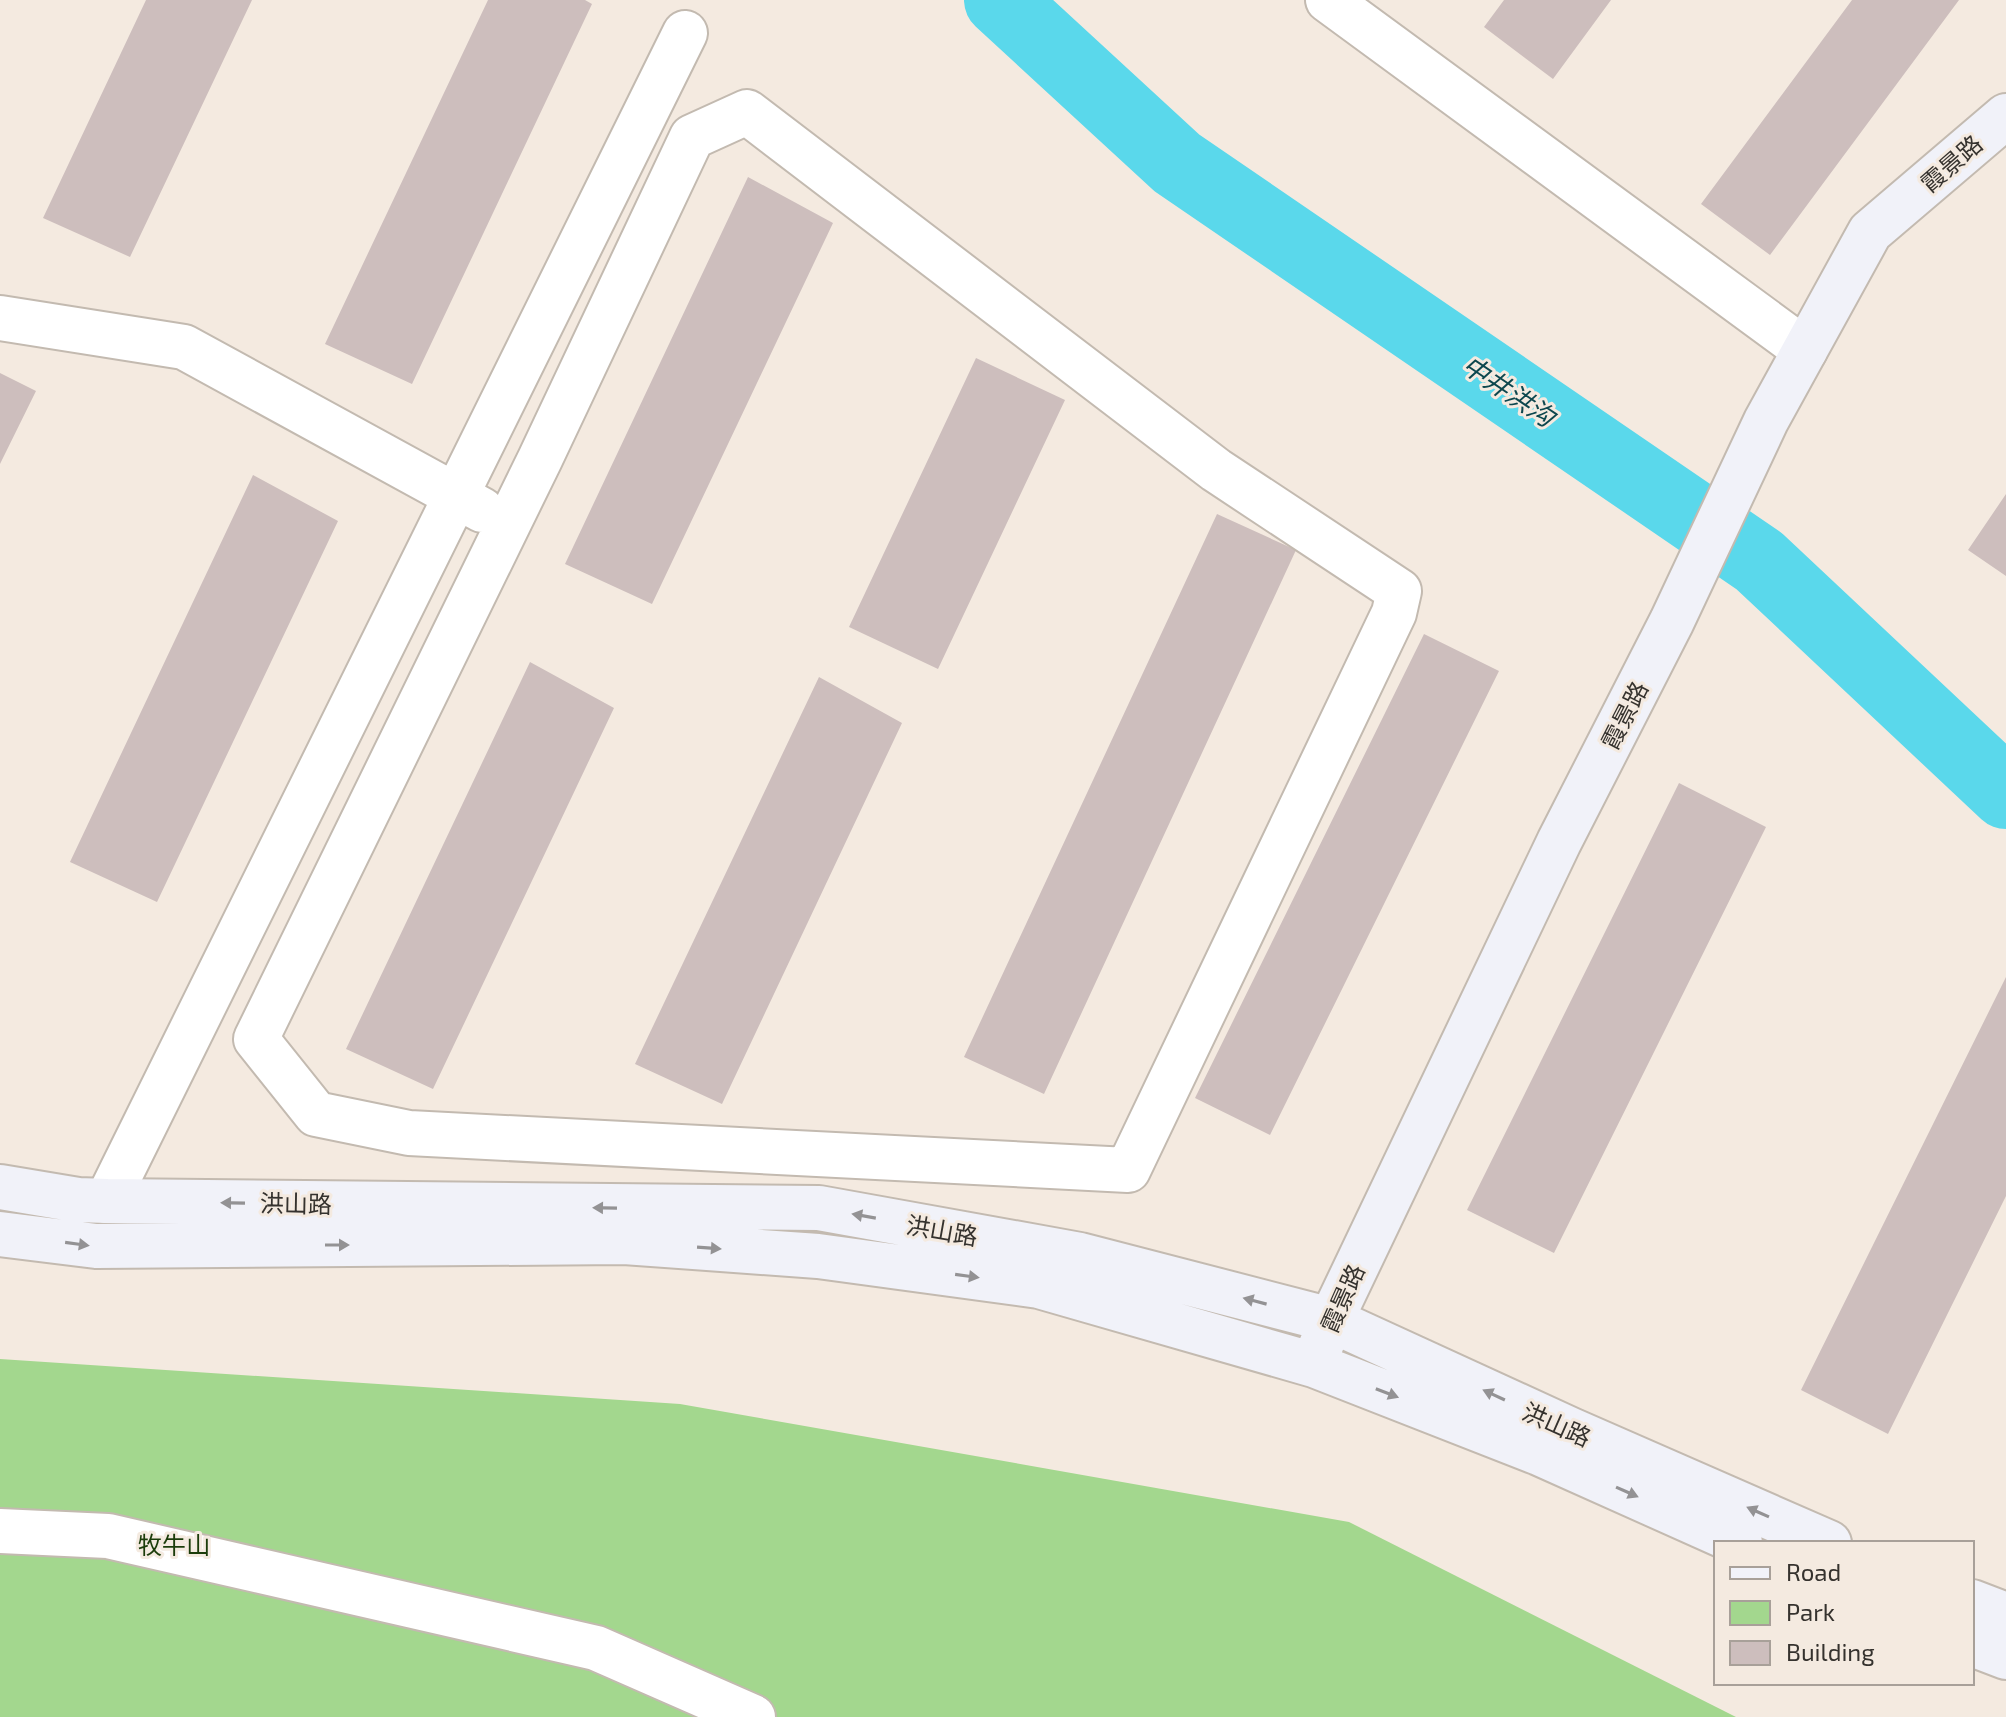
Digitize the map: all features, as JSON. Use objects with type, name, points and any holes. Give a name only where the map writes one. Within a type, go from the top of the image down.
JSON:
[{"type":"main road","name":"霞景路","points":[[1314,1365],[1331,1320],[1559,842],[1672,621],[1766,421],[1870,232],[2006,116]]},
{"type":"main road","name":"洪山路","points":[[0,1187],[78,1200],[107,1201],[819,1208],[1080,1255],[1331,1320],[1824,1541]]},
{"type":"main road","name":"洪山路","points":[[0,1234],[96,1246],[624,1242],[818,1256],[1039,1286],[1314,1365],[1539,1453],[1736,1541]]},
{"type":"main road","points":[[1974,1603],[2006,1615]]},
{"type":"main road","points":[[1974,1645],[2006,1657]]},
{"type":"street","points":[[1328,0],[1805,350]]},
{"type":"street","points":[[107,1201],[685,33]]},
{"type":"street","points":[[747,112],[1216,470],[1399,591],[1394,613],[1128,1170],[409,1133],[316,1114],[256,1039],[508,524],[692,137],[747,112]]},
{"type":"street","points":[[0,318],[184,347],[508,524]]},
{"type":"street","points":[[0,1531],[108,1536],[596,1648],[753,1717]]},
{"type":"green space","name":"牧牛山","points":[[0,1359],[680,1404],[1349,1522],[1736,1717],[0,1717]]},
{"type":"building","points":[[146,0],[252,0],[130,257],[43,218]]},
{"type":"building","points":[[488,0],[585,0],[592,4],[412,384],[325,344]]},
{"type":"building","points":[[1504,0],[1611,0],[1553,79],[1484,27]]},
{"type":"building","points":[[1852,0],[1959,0],[1770,255],[1701,204]]},
{"type":"building","points":[[748,177],[833,223],[652,604],[565,564]]},
{"type":"building","points":[[976,358],[1065,400],[938,669],[849,627]]},
{"type":"building","points":[[0,373],[36,391],[0,464]]},
{"type":"building","points":[[253,475],[338,521],[157,902],[70,862]]},
{"type":"building","points":[[2006,494],[2006,576],[1968,550]]},
{"type":"building","points":[[1217,514],[1296,550],[1044,1094],[964,1057]]},
{"type":"building","points":[[1424,634],[1499,671],[1270,1135],[1195,1098]]},
{"type":"building","points":[[530,662],[614,708],[433,1089],[346,1049]]},
{"type":"building","points":[[819,677],[902,723],[722,1104],[635,1064]]},
{"type":"building","points":[[1679,783],[1766,827],[1554,1253],[1467,1210]]},
{"type":"building","points":[[2006,977],[2006,1196],[1888,1434],[1801,1390]]},
{"type":"waterway","name":"中井洪沟","points":[[1000,0],[1177,163],[1759,561],[2006,793]]}]
